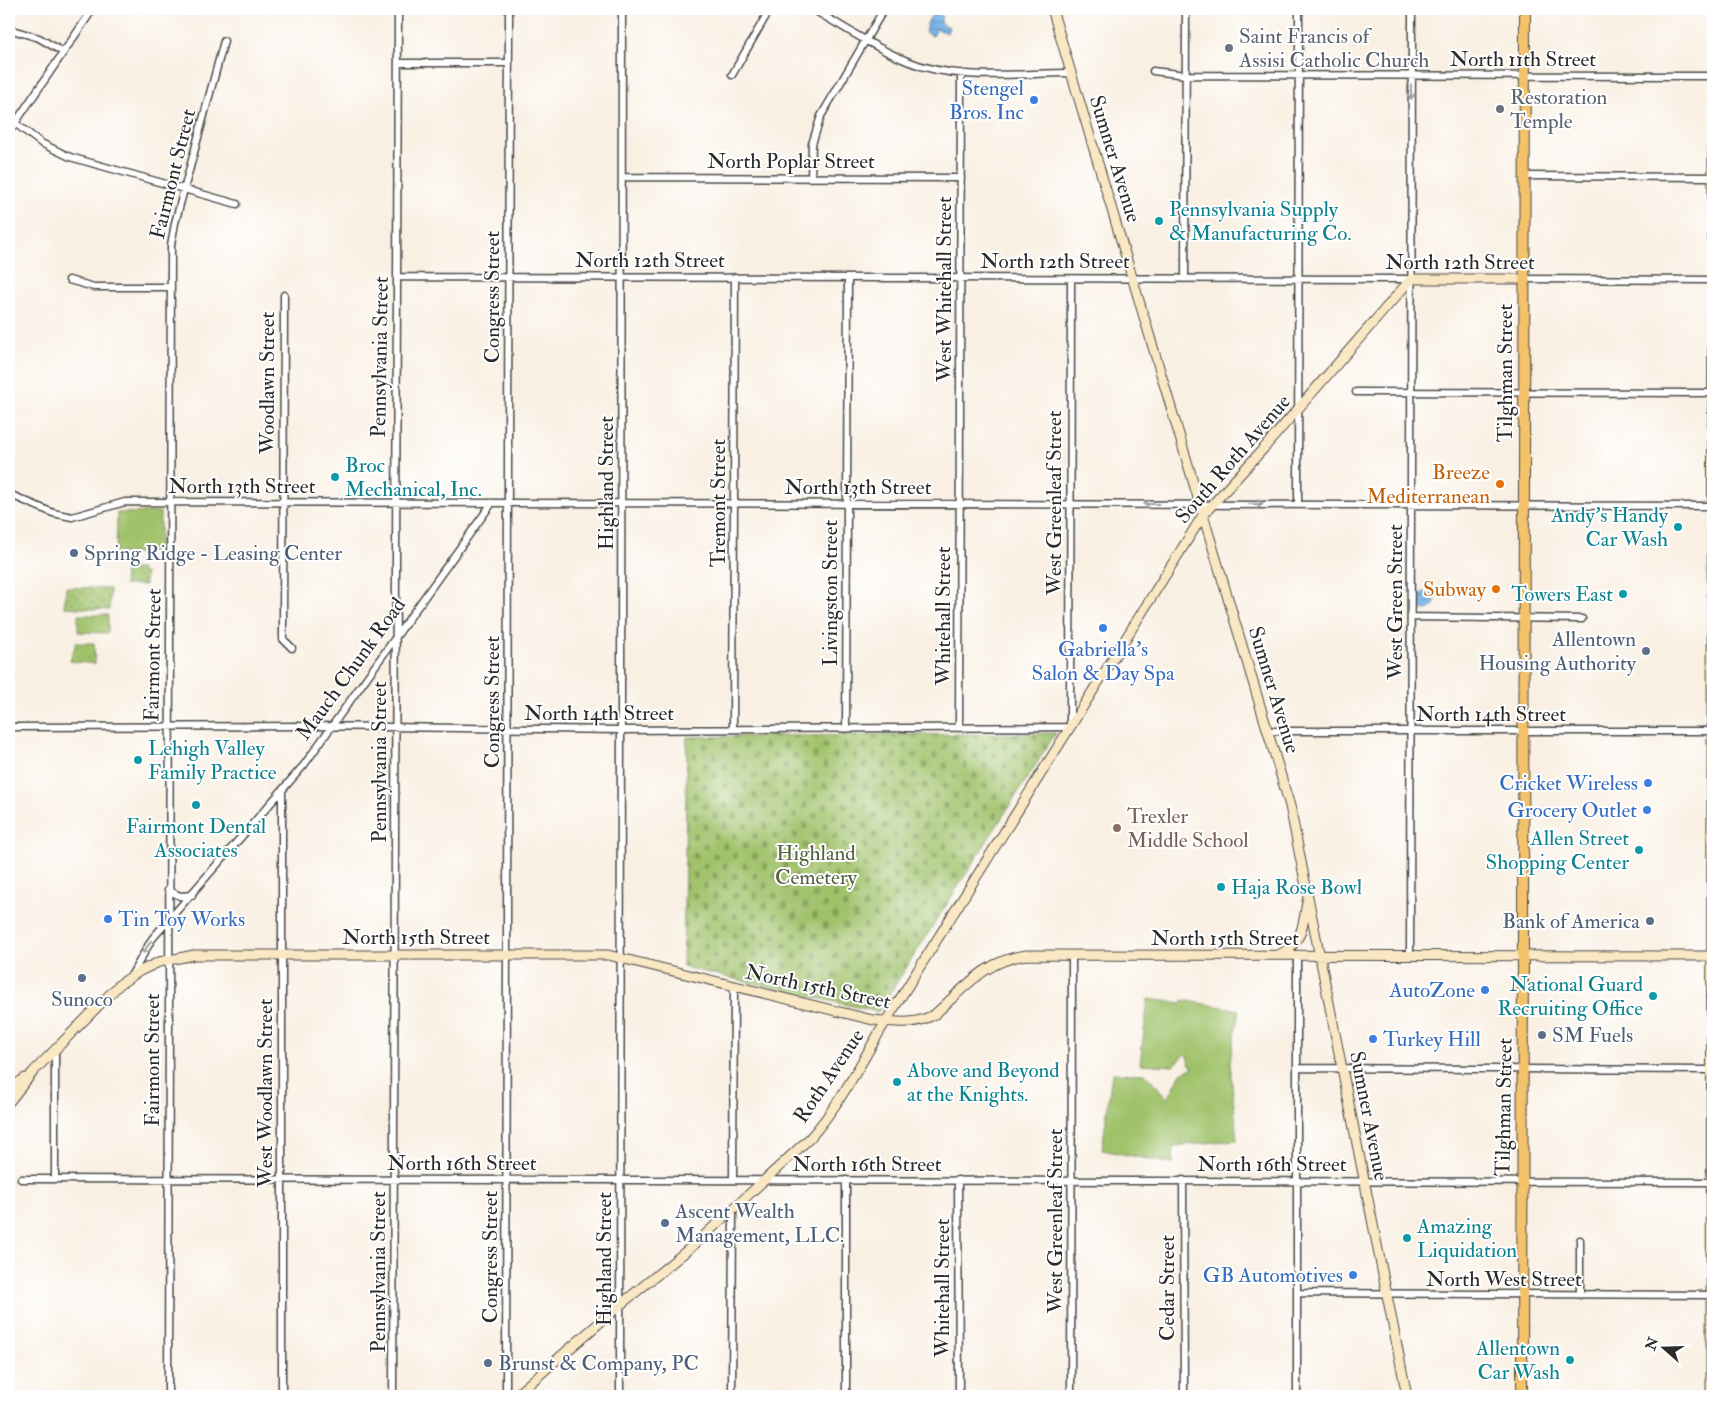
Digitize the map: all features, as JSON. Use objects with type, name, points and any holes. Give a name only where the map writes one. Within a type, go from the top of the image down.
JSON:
[{"type":"main road","name":"Sumner Avenue","points":[[1052,9],[1290,806],[1407,1396]]},
{"type":"main road","name":"Tilghman Street","points":[[1522,1396],[1525,9]]},
{"type":"main road","points":[[1710,1396],[1713,136]]},
{"type":"main road","name":"North 12th Street","points":[[1411,279],[1524,279]]},
{"type":"main road","name":"South Roth Avenue","points":[[1070,727],[1203,515],[1215,504],[1411,279]]},
{"type":"main road","name":"Roth Avenue","points":[[515,1396],[620,1305],[679,1258],[764,1181],[824,1122],[836,1106],[886,1021],[1070,727]]},
{"type":"main road","points":[[1278,956],[1292,948],[1298,938],[1304,923],[1308,893]]},
{"type":"main road","name":"North 15th Street","points":[[168,959],[207,954],[608,955],[873,1020],[909,1023],[926,1020],[935,1014],[983,970],[1004,959],[1027,955],[1712,956]]},
{"type":"main road","name":"Mauch Chunk Road","points":[[9,1102],[33,1072],[114,990],[131,976],[168,959]]},
{"type":"main road","name":"Mauch Chunk Road","points":[[9,1089],[33,1072]]},
{"type":"street","points":[[9,132],[93,9]]},
{"type":"street","name":"Pennsylvania Street","points":[[394,1396],[395,502],[398,9]]},
{"type":"street","name":"Congress Street","points":[[506,1396],[510,9]]},
{"type":"street","name":"Highland Street","points":[[620,1396],[622,9]]},
{"type":"street","points":[[732,75],[770,9]]},
{"type":"street","points":[[812,9],[907,61],[940,71],[961,73],[1071,73]]},
{"type":"street","points":[[811,178],[810,159],[816,130],[822,116],[884,9]]},
{"type":"street","points":[[1185,279],[1186,9]]},
{"type":"street","points":[[1298,504],[1299,9]]},
{"type":"street","name":"West Green Street","points":[[1410,956],[1412,9]]},
{"type":"street","points":[[9,29],[39,38],[63,52]]},
{"type":"street","name":"Fairmont Street","points":[[168,1396],[168,728],[171,246],[184,189],[224,41]]},
{"type":"street","points":[[398,63],[509,63]]},
{"type":"street","name":"North 11th Street","points":[[1153,71],[1186,75],[1713,76]]},
{"type":"street","name":"West Whitehall Street","points":[[959,504],[961,73]]},
{"type":"street","points":[[16,123],[41,143],[57,152],[237,204]]},
{"type":"street","points":[[1525,176],[1713,177]]},
{"type":"street","name":"North Poplar Street","points":[[622,177],[961,178]]},
{"type":"street","name":"North 12th Street","points":[[397,277],[1411,279]]},
{"type":"street","name":"Tremont Street","points":[[733,728],[735,277]]},
{"type":"street","name":"Livingston Street","points":[[846,729],[848,278]]},
{"type":"street","name":"West Greenleaf Street","points":[[1070,727],[1071,279]]},
{"type":"street","name":"North 12th Street","points":[[1524,279],[1713,280]]},
{"type":"street","points":[[69,280],[94,287],[171,287]]},
{"type":"street","name":"Woodlawn Street","points":[[284,295],[283,639],[292,648]]},
{"type":"street","points":[[1356,392],[1713,393]]},
{"type":"street","name":"North 13th Street","points":[[9,494],[53,513],[72,517],[116,503],[170,502],[1713,506]]},
{"type":"street","name":"Mauch Chunk Road","points":[[131,976],[146,946],[282,791],[332,727],[492,503]]},
{"type":"street","name":"Whitehall Street","points":[[959,504],[959,728]]},
{"type":"street","points":[[1411,617],[1582,619]]},
{"type":"street","name":"North 14th Street","points":[[9,727],[332,727],[620,730],[1070,727]]},
{"type":"street","name":"North 14th Street","points":[[1268,731],[1713,731]]},
{"type":"street","name":"West Woodlawn Street","points":[[282,791],[282,1396]]},
{"type":"street","points":[[168,890],[180,896],[192,895]]},
{"type":"street","name":"West Greenleaf Street","points":[[1071,1396],[1072,955]]},
{"type":"street","points":[[1297,956],[1297,1396]]},
{"type":"street","points":[[733,1180],[734,986]]},
{"type":"street","points":[[55,1051],[55,1179]]},
{"type":"street","points":[[1297,1068],[1712,1070]]},
{"type":"street","name":"North 16th Street","points":[[21,1179],[1712,1182]]},
{"type":"street","points":[[846,1180],[846,1396]]},
{"type":"street","name":"Whitehall Street","points":[[958,1180],[959,1396]]},
{"type":"street","name":"Cedar Street","points":[[1183,1180],[1184,1396]]},
{"type":"street","points":[[732,1396],[733,1209]]},
{"type":"street","points":[[1580,1240],[1580,1295]]},
{"type":"street","name":"North West Street","points":[[1297,1293],[1711,1295]]},
{"type":"green space","points":[[160,512],[160,553],[116,553],[117,513]]},
{"type":"green space","points":[[125,569],[141,569],[141,573],[145,573],[145,585],[124,585]]},
{"type":"green space","points":[[66,587],[110,589],[109,610],[64,607]]},
{"type":"green space","points":[[78,615],[108,615],[108,633],[78,632]]},
{"type":"green space","points":[[76,643],[94,643],[95,664],[70,661]]},
{"type":"green space","name":"Highland Cemetery","points":[[1056,733],[878,1012],[683,967],[687,737]]},
{"type":"green space","points":[[1148,999],[1183,1003],[1183,1000],[1239,1010],[1230,1061],[1237,1140],[1174,1146],[1173,1164],[1102,1150],[1112,1073],[1146,1074],[1168,1099],[1181,1073],[1194,1067],[1190,1065],[1186,1054],[1173,1066],[1140,1064]]},
{"type":"water","points":[[934,12],[942,16],[940,23],[949,27],[947,33],[937,29],[933,36],[925,32],[928,21]]},
{"type":"water","points":[[1426,592],[1432,595],[1435,601],[1432,607],[1426,610],[1420,607],[1417,601],[1420,595]]},
{"type":"place","name":"Saint Francis of Assisi Catholic Church","points":[[1229,48]]},
{"type":"place","name":"Stengel Bros. Inc","points":[[1034,100]]},
{"type":"place","name":"Restoration Temple","points":[[1500,109]]},
{"type":"place","name":"Pennsylvania Supply & Manufacturing Co.","points":[[1159,221]]},
{"type":"place","name":"Broc Mechanical, Inc.","points":[[335,477]]},
{"type":"place","name":"Breeze Mediterranean","points":[[1500,484]]},
{"type":"place","name":"Andy’s Handy Car Wash","points":[[1678,527]]},
{"type":"place","name":"Spring Ridge - Leasing Center","points":[[74,553]]},
{"type":"place","name":"Subway","points":[[1496,589]]},
{"type":"place","name":"Towers East","points":[[1623,594]]},
{"type":"place","name":"Gabriella's Salon & Day Spa","points":[[1103,628]]},
{"type":"place","name":"Allentown Housing Authority","points":[[1646,651]]},
{"type":"place","name":"Lehigh Valley Family Practice","points":[[138,760]]},
{"type":"place","name":"Cricket Wireless","points":[[1648,783]]},
{"type":"place","name":"Fairmont Dental Associates","points":[[196,805]]},
{"type":"place","name":"Grocery Outlet","points":[[1647,810]]},
{"type":"place","name":"Trexler Middle School","points":[[1117,828]]},
{"type":"place","name":"Allen Street Shopping Center","points":[[1639,850]]},
{"type":"place","name":"Haja Rose Bowl","points":[[1221,887]]},
{"type":"place","name":"Tin Toy Works","points":[[108,919]]},
{"type":"place","name":"Bank of America","points":[[1650,921]]},
{"type":"place","name":"Sunoco","points":[[82,978]]},
{"type":"place","name":"AutoZone","points":[[1485,990]]},
{"type":"place","name":"National Guard Recruiting Office","points":[[1653,996]]},
{"type":"place","name":"SM Fuels","points":[[1542,1035]]},
{"type":"place","name":"Turkey Hill","points":[[1373,1039]]},
{"type":"place","name":"Above and Beyond at the Knights.","points":[[897,1082]]},
{"type":"place","name":"Ascent Wealth Management, LLC.","points":[[665,1223]]},
{"type":"place","name":"Amazing Liquidation","points":[[1407,1238]]},
{"type":"place","name":"GB Automotives","points":[[1353,1275]]},
{"type":"place","name":"Allentown Car Wash","points":[[1570,1360]]},
{"type":"place","name":"Brunst & Company, PC","points":[[488,1363]]}]
